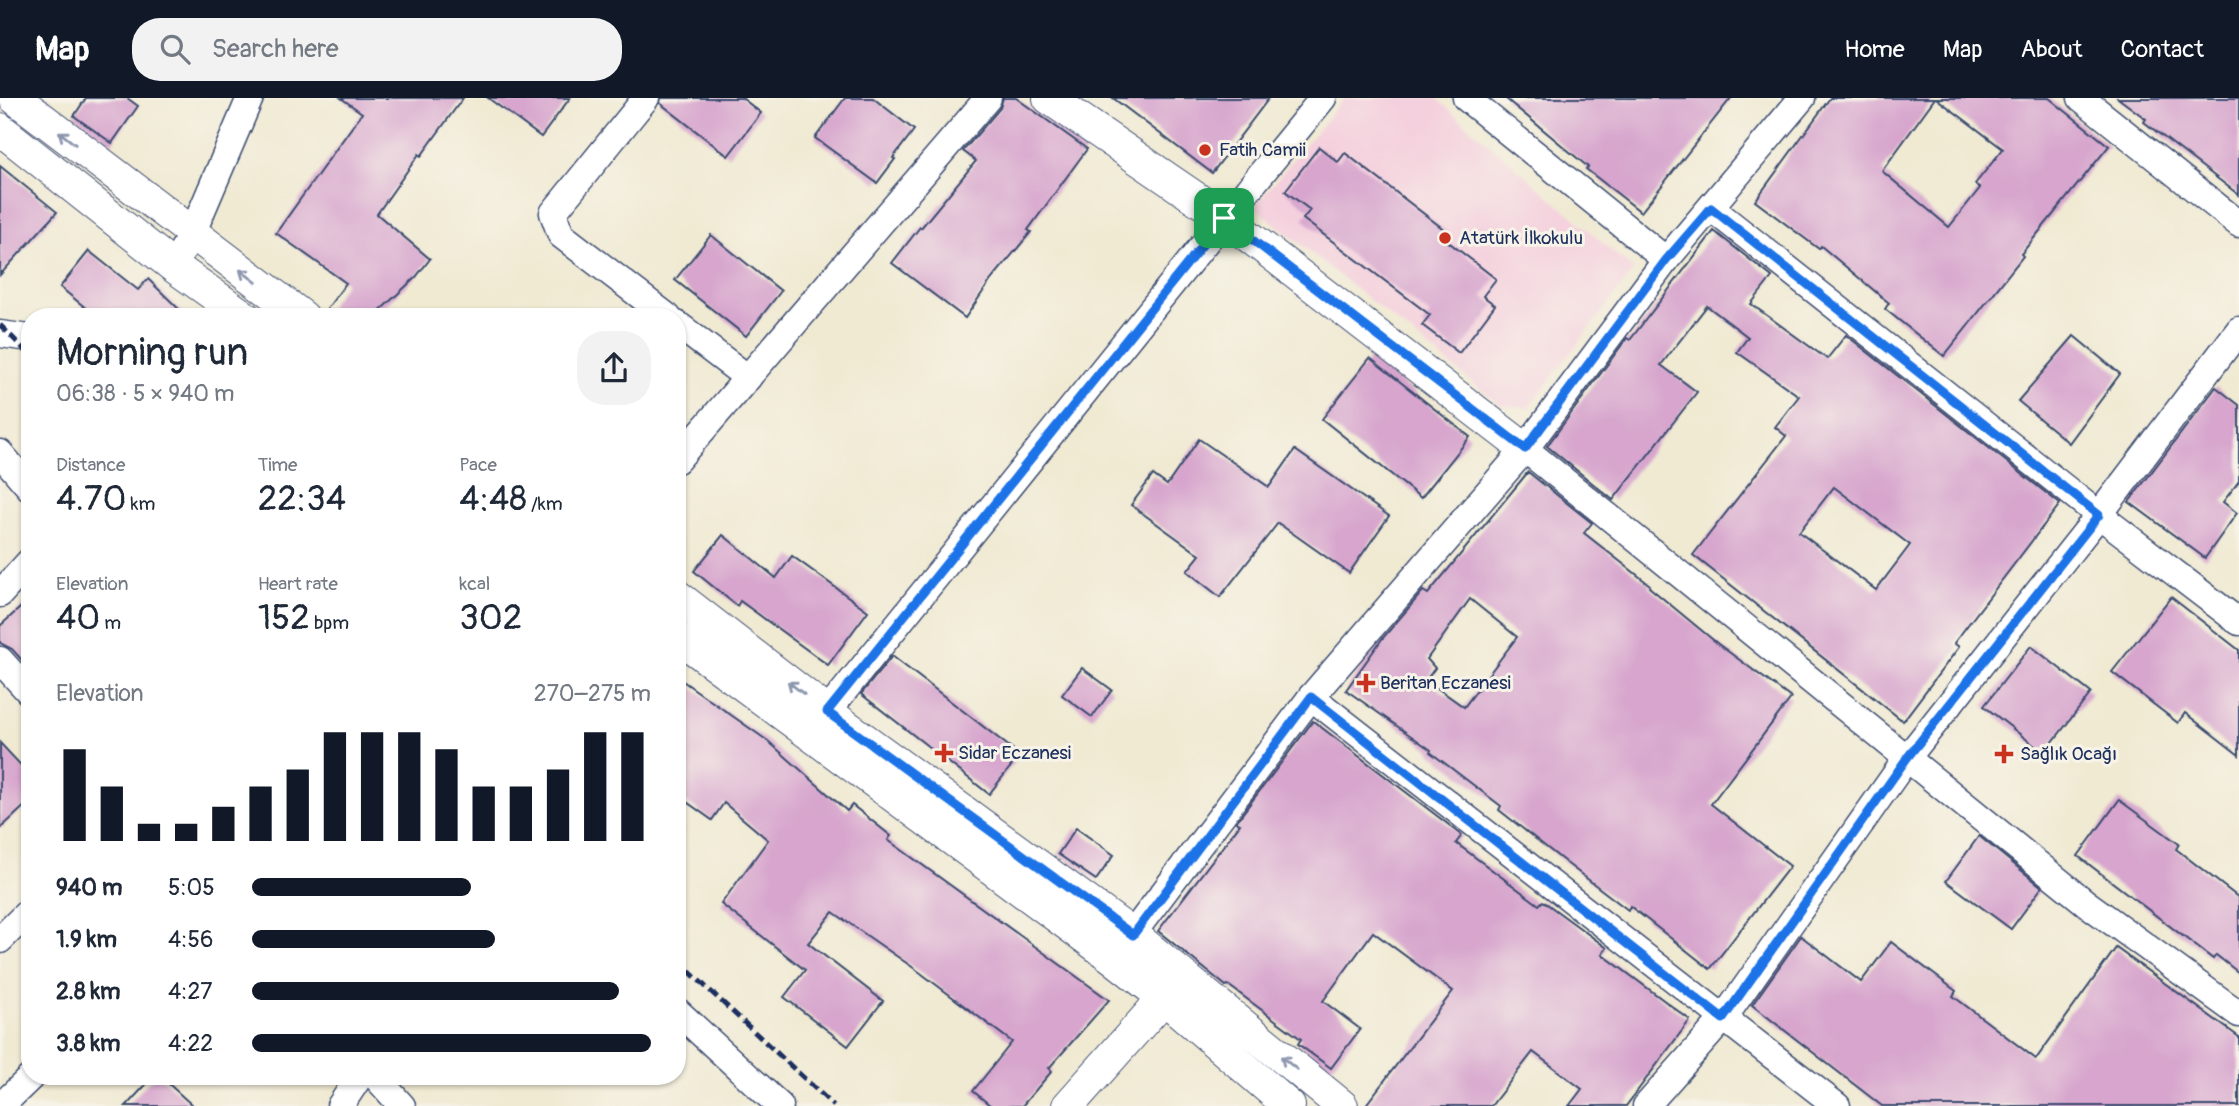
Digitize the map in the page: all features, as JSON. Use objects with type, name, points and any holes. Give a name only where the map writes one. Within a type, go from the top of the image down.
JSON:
[{"type":"street","points":[[15,98],[291,308]]},
{"type":"street","points":[[173,266],[191,234],[250,98]]},
{"type":"street","points":[[646,98],[553,213],[561,235],[656,308]]},
{"type":"street","points":[[686,450],[988,98]]},
{"type":"street","points":[[1049,98],[1224,218],[1525,449],[2086,903],[2239,1014]]},
{"type":"street","points":[[827,712],[1224,218],[1324,98]]},
{"type":"street","points":[[1466,98],[1666,260]]},
{"type":"street","points":[[1123,947],[1311,697],[1525,449],[1666,260],[1802,98]]},
{"type":"street","points":[[2081,98],[2239,225]]},
{"type":"street","points":[[0,129],[226,308]]},
{"type":"street","points":[[1711,208],[2099,515],[2239,622]]},
{"type":"street","points":[[1646,1106],[1723,1019],[1907,758],[2099,515],[2239,330]]},
{"type":"street","points":[[686,331],[748,378]]},
{"type":"street","points":[[0,334],[21,337]]},
{"type":"street","points":[[0,453],[21,478]]},
{"type":"street","points":[[0,594],[21,571]]},
{"type":"street","points":[[686,603],[1123,947],[1164,998],[1289,1106]]},
{"type":"street","points":[[686,642],[1123,947],[1342,1106]]},
{"type":"street","points":[[0,660],[21,683]]},
{"type":"street","points":[[1311,697],[1837,1106]]},
{"type":"street","points":[[0,940],[21,919]]},
{"type":"street","points":[[1068,1106],[1164,998]]},
{"type":"street","points":[[686,1019],[780,1106]]},
{"type":"street","points":[[3,1104],[23,1085]]},
{"type":"street","points":[[340,1106],[354,1085]]},
{"type":"street","points":[[383,1085],[402,1106]]},
{"type":"shaded area","name":"Atatürk İlkokulu","points":[[1344,98],[1436,98],[1634,270],[1528,408],[1499,404],[1254,207]]},
{"type":"building","points":[[86,98],[127,98],[138,106],[112,143],[74,116]]},
{"type":"building","points":[[341,98],[463,98],[377,214],[430,259],[416,277],[383,308],[328,308],[346,283],[276,233],[362,113]]},
{"type":"building","points":[[488,98],[570,98],[541,137]]},
{"type":"building","points":[[661,98],[742,98],[761,113],[728,156],[660,103]]},
{"type":"building","points":[[845,98],[873,98],[914,130],[877,183],[815,138]]},
{"type":"building","points":[[1003,98],[1016,98],[1087,149],[1028,230],[1031,232],[991,280],[965,318],[892,263],[976,161],[963,151],[1000,108]]},
{"type":"building","name":"Fatih Camii","points":[[1113,98],[1269,98],[1212,173]]},
{"type":"building","points":[[1505,98],[1731,98],[1641,212],[1586,169],[1588,167]]},
{"type":"building","points":[[1830,98],[1935,98],[1882,171],[1949,227],[1980,188],[1975,184],[2003,149],[1936,98],[2049,98],[2109,146],[2021,254],[2023,256],[1944,356],[1885,309],[1889,303],[1821,246],[1819,249],[1755,201]]},
{"type":"building","points":[[2118,98],[2239,98],[2239,195],[2144,122],[2146,119]]},
{"type":"building","points":[[1319,147],[1338,162],[1345,153],[1450,234],[1446,240],[1496,279],[1483,296],[1495,305],[1459,353],[1422,325],[1430,315],[1303,219],[1310,210],[1285,191]]},
{"type":"building","points":[[0,166],[57,212],[0,275]]},
{"type":"building","points":[[1714,231],[1772,277],[1751,304],[1827,359],[1846,335],[2060,504],[1954,643],[1959,647],[1903,721],[1693,555],[1786,436],[1775,427],[1799,396],[1737,352],[1748,337],[1707,306],[1661,365],[1697,392],[1613,500],[1547,446],[1627,338],[1630,340]],"holes":[[[1834,487],[1910,545],[1876,590],[1799,532]]]},
{"type":"building","points":[[711,235],[781,291],[746,336],[675,280]]},
{"type":"building","points":[[89,251],[138,290],[148,279],[178,308],[86,308],[60,287]]},
{"type":"building","points":[[2074,336],[2120,374],[2069,443],[2018,401]]},
{"type":"building","points":[[1370,358],[1470,437],[1421,498],[1322,419]]},
{"type":"building","points":[[2216,387],[2239,405],[2239,481],[2223,502],[2237,513],[2205,558],[2129,502]]},
{"type":"building","points":[[1199,439],[1269,487],[1295,450],[1389,516],[1349,573],[1278,523],[1220,597],[1187,571],[1200,555],[1131,505],[1153,475],[1167,485]]},
{"type":"building","points":[[1528,472],[1592,523],[1584,533],[1718,644],[1791,698],[1711,804],[1790,866],[1710,969],[1630,906],[1628,910],[1569,865],[1499,810],[1501,806],[1430,752],[1431,750],[1346,690],[1382,639],[1423,591],[1428,594]],"holes":[[[1470,599],[1517,637],[1464,707],[1426,680],[1435,668],[1427,659]]]},
{"type":"building","points":[[723,535],[776,578],[792,556],[868,611],[828,665],[740,601],[737,606],[694,571]]},
{"type":"building","points":[[2171,597],[2239,650],[2239,755],[2185,713],[2178,723],[2112,672]]},
{"type":"building","points":[[21,607],[21,659],[12,649],[0,643],[0,626]]},
{"type":"building","points":[[2031,646],[2091,693],[2044,753],[1984,706]]},
{"type":"building","points":[[892,656],[1020,755],[989,794],[861,694]]},
{"type":"building","points":[[1082,668],[1112,690],[1092,717],[1062,695]]},
{"type":"building","points":[[686,683],[768,741],[847,811],[852,805],[891,836],[888,840],[1109,1000],[1049,1068],[1052,1071],[1022,1106],[991,1106],[973,1091],[1012,1042],[918,971],[833,912],[808,943],[883,1001],[848,1046],[784,997],[805,970],[721,904],[768,840],[724,803],[712,820],[686,801]]},
{"type":"building","points":[[1313,721],[1462,835],[1456,843],[1539,905],[1543,901],[1607,948],[1602,954],[1690,1020],[1626,1106],[1569,1106],[1582,1089],[1533,1052],[1491,1106],[1365,1106],[1453,991],[1373,932],[1323,1001],[1360,1029],[1331,1068],[1298,1044],[1301,1039],[1226,986],[1158,931],[1240,824],[1236,822]]},
{"type":"building","points":[[0,743],[21,765],[21,809],[0,829]]},
{"type":"building","points":[[2119,800],[2179,844],[2176,849],[2239,898],[2239,973],[2216,955],[2213,959],[2078,856]]},
{"type":"building","points":[[1076,828],[1114,855],[1096,880],[1058,854]]},
{"type":"building","points":[[1979,836],[2042,887],[2011,929],[1946,881]]},
{"type":"building","points":[[1801,936],[1861,982],[1891,942],[1956,991],[1953,996],[2036,1059],[2116,948],[2239,1037],[2239,1106],[1882,1106],[1752,1005]]},
{"type":"building","points":[[146,1085],[170,1085],[193,1106],[126,1106]]},
{"type":"railway","points":[[0,325],[21,346]]},
{"type":"railway","points":[[686,968],[834,1106]]},
{"type":"place","name":"Fatih Camii","points":[[1205,150]]},
{"type":"place","name":"Atatürk İlkokulu","points":[[1445,238]]},
{"type":"place","name":"Beritan Eczanesi","points":[[1366,683]]},
{"type":"place","name":"Sidar Eczanesi","points":[[944,753]]},
{"type":"place","name":"Sağlık Ocağı","points":[[2004,754]]},
{"type":"route","points":[[1711,208],[2099,515],[1907,758],[1723,1019],[1311,697],[1133,935],[827,712],[1224,218],[1525,449],[1666,260],[1711,208]]}]
